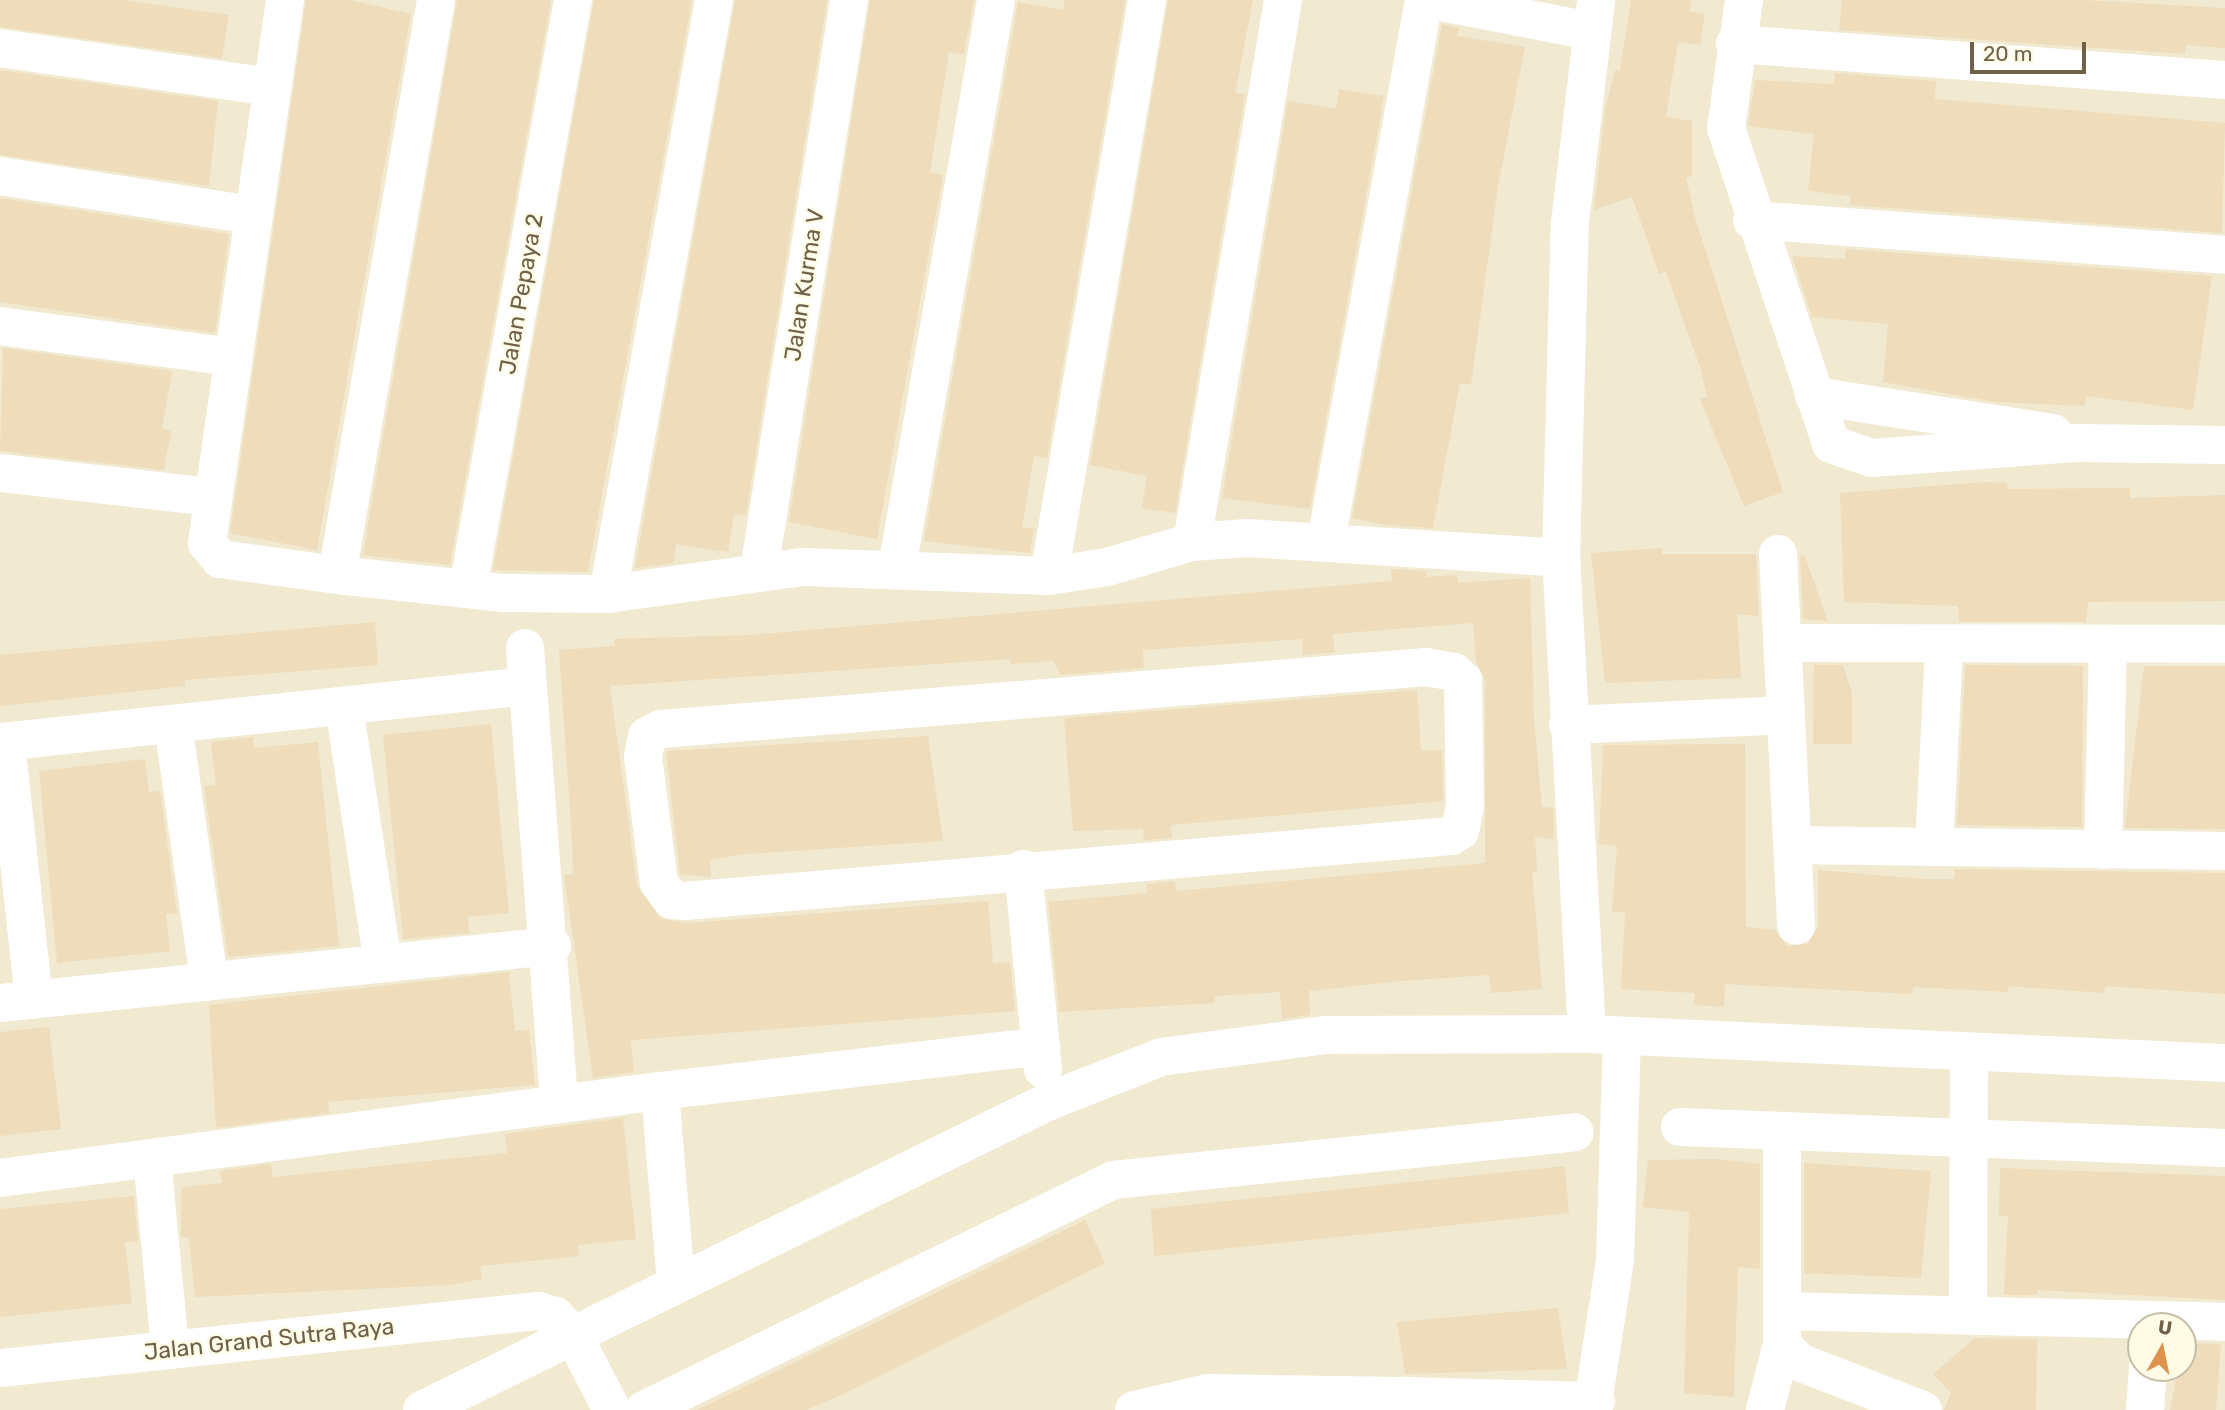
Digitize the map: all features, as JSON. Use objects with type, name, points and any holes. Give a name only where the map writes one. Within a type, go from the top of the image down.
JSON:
[{"type":"street","points":[[285,0],[204,528],[220,559],[337,575],[468,588],[608,594],[759,571],[897,568],[1049,576],[1107,568],[1192,542],[1326,541],[1561,558]]},
{"type":"street","points":[[337,575],[436,0]]},
{"type":"street","name":"Jalan Pepaya 2","points":[[468,588],[573,0]]},
{"type":"street","points":[[608,594],[714,0]]},
{"type":"street","name":"Jalan Kurma V","points":[[759,571],[849,0]]},
{"type":"street","points":[[897,568],[996,0]]},
{"type":"street","points":[[1049,576],[1147,0]]},
{"type":"street","points":[[1192,542],[1283,0]]},
{"type":"street","points":[[1326,541],[1424,0]]},
{"type":"street","points":[[1134,1410],[1208,1393],[1401,1403],[1594,1406],[1615,1260],[1621,1111],[1568,725],[1561,558],[1570,223],[1593,15],[1431,0]]},
{"type":"street","points":[[1744,0],[1735,44],[1726,128],[1752,220],[1831,444],[1872,458],[2078,443],[2225,445]]},
{"type":"street","points":[[1735,44],[2225,80]]},
{"type":"street","points":[[0,48],[271,87]]},
{"type":"street","points":[[0,176],[252,215]]},
{"type":"street","points":[[1752,220],[2225,255]]},
{"type":"street","points":[[0,326],[231,357]]},
{"type":"street","points":[[1814,396],[2036,426],[2078,443]]},
{"type":"street","points":[[0,473],[210,497]]},
{"type":"street","points":[[1778,554],[1796,926]]},
{"type":"street","points":[[1783,643],[1944,648],[2225,644]]},
{"type":"street","points":[[2103,850],[2108,644]]},
{"type":"street","points":[[525,648],[552,946],[559,1104]]},
{"type":"street","points":[[1934,848],[1944,648]]},
{"type":"street","points":[[1426,667],[1463,680],[1465,806],[1460,831],[1451,836],[1023,869],[672,900],[659,883],[643,757],[647,736],[660,729],[1426,667]]},
{"type":"street","points":[[528,686],[3,742],[17,1001],[552,946]]},
{"type":"street","points":[[344,706],[383,963]]},
{"type":"street","points":[[1568,725],[1786,715]]},
{"type":"street","points":[[173,724],[209,981]]},
{"type":"street","points":[[1793,845],[2225,851]]},
{"type":"street","points":[[1023,869],[1047,1102]]},
{"type":"street","points":[[422,1410],[574,1338],[676,1283],[1047,1102],[1161,1057],[1237,1043],[1325,1035],[1611,1040],[1970,1060],[2225,1063]]},
{"type":"street","points":[[0,1178],[660,1091],[1041,1046]]},
{"type":"street","points":[[1968,1314],[1970,1060]]},
{"type":"street","points":[[660,1091],[676,1283]]},
{"type":"street","points":[[1680,1127],[1782,1133],[1971,1132],[2225,1148]]},
{"type":"street","points":[[574,1338],[622,1409],[1113,1180],[1575,1132]]},
{"type":"street","points":[[1765,1410],[1782,1327],[1782,1133]]},
{"type":"street","points":[[152,1158],[170,1350]]},
{"type":"street","name":"Jalan Grand Sutra Raya","points":[[0,1368],[538,1311],[555,1316],[574,1338]]},
{"type":"street","points":[[1782,1327],[1968,1314],[2127,1323]]},
{"type":"street","points":[[2197,1323],[2225,1322]]},
{"type":"street","points":[[1782,1327],[1799,1362],[1923,1410]]},
{"type":"street","points":[[2146,1410],[2147,1382]]},
{"type":"shaded area","points":[[0,0],[2225,0],[2225,1410],[0,1410]]},
{"type":"building","points":[[0,0],[123,0],[229,15],[222,58],[0,27]]},
{"type":"building","points":[[306,0],[350,0],[411,14],[317,550],[230,533]]},
{"type":"building","points":[[457,0],[551,0],[450,565],[363,555]]},
{"type":"building","points":[[594,0],[692,0],[588,572],[493,570]]},
{"type":"building","points":[[735,0],[827,0],[746,515],[734,514],[728,552],[676,544],[673,563],[635,568]]},
{"type":"building","points":[[870,0],[974,0],[964,54],[949,52],[930,173],[943,175],[877,539],[789,522]]},
{"type":"building","points":[[1065,0],[1125,0],[1047,458],[1034,456],[1022,527],[1034,529],[1030,553],[924,541],[1018,2],[1063,10]]},
{"type":"building","points":[[1168,0],[1253,0],[1235,93],[1245,94],[1175,513],[1142,508],[1147,476],[1090,465]]},
{"type":"building","points":[[1631,0],[1691,0],[1689,11],[1705,14],[1700,45],[1678,42],[1666,117],[1692,121],[1692,176],[1686,178],[1695,217],[1783,492],[1744,506],[1700,399],[1707,397],[1700,367],[1666,272],[1659,274],[1632,197],[1594,210],[1605,109],[1615,70],[1620,71]]},
{"type":"building","points":[[1842,0],[2084,0],[2225,8],[2225,48],[2186,45],[2185,54],[1839,30]]},
{"type":"building","points":[[1442,24],[1459,28],[1457,36],[1525,47],[1498,186],[1471,385],[1460,383],[1433,528],[1386,525],[1352,518]]},
{"type":"building","points":[[0,70],[218,101],[209,186],[0,155]]},
{"type":"building","points":[[1835,73],[1936,81],[1935,99],[2225,123],[2222,233],[1850,205],[1851,196],[1808,191],[1814,134],[1748,126],[1755,80],[1834,84]]},
{"type":"building","points":[[1339,89],[1384,96],[1310,509],[1222,498],[1288,101],[1336,109]]},
{"type":"building","points":[[0,198],[229,234],[215,333],[0,302]]},
{"type":"building","points":[[1846,249],[2212,276],[2193,410],[2086,396],[2085,406],[1995,402],[1883,382],[1888,324],[1812,317],[1792,256],[1845,259]]},
{"type":"building","points":[[3,348],[172,371],[162,429],[171,431],[164,470],[0,451]]},
{"type":"building","points":[[1985,482],[2007,483],[2008,489],[2130,488],[2130,498],[2225,495],[2225,601],[2088,602],[2086,622],[1959,622],[1958,606],[1844,602],[1840,493]]},
{"type":"building","points":[[1662,548],[1662,554],[1756,554],[1759,616],[1737,614],[1741,678],[1605,683],[1591,553]]},
{"type":"building","points":[[1800,556],[1805,557],[1828,621],[1803,619]]},
{"type":"building","points":[[1391,569],[1427,571],[1426,577],[1457,575],[1458,583],[1530,578],[1534,719],[1542,807],[1553,808],[1554,839],[1535,837],[1537,871],[1532,872],[1542,989],[1491,993],[1489,975],[1309,991],[1310,1015],[1282,1019],[1280,992],[1215,996],[1215,1003],[1059,1012],[1048,902],[1147,893],[1147,884],[1175,881],[1176,891],[1485,863],[1485,680],[1476,662],[1473,623],[1333,634],[1335,652],[1303,655],[1302,639],[1143,650],[1144,668],[1061,675],[1053,661],[1010,664],[1010,659],[610,686],[637,886],[661,919],[687,923],[988,901],[993,963],[1010,962],[1015,1011],[631,1040],[634,1072],[593,1078],[564,875],[573,874],[559,650],[615,646],[614,639],[749,635],[1392,581]]},
{"type":"building","points":[[375,622],[378,665],[185,680],[185,686],[0,706],[0,655]]},
{"type":"building","points":[[1814,665],[1843,665],[1852,693],[1852,744],[1813,744]]},
{"type":"building","points":[[1965,665],[2083,666],[2082,827],[1957,825]]},
{"type":"building","points":[[2144,666],[2225,666],[2225,829],[2125,828]]},
{"type":"building","points":[[1417,690],[1421,751],[1442,750],[1443,801],[1171,825],[1172,838],[1144,840],[1143,829],[1073,831],[1064,718]]},
{"type":"building","points":[[491,724],[509,913],[468,917],[469,933],[403,939],[383,735]]},
{"type":"building","points":[[928,736],[943,841],[745,854],[710,860],[711,877],[680,874],[666,751]]},
{"type":"building","points":[[253,737],[254,748],[318,742],[339,946],[228,957],[204,786],[216,785],[211,742]]},
{"type":"building","points":[[1745,744],[1746,927],[1775,930],[1787,946],[1808,944],[1818,926],[1818,870],[1924,879],[1954,879],[1955,869],[2225,873],[2225,994],[2105,986],[2104,993],[2008,986],[2008,992],[1913,987],[1912,994],[1725,984],[1724,1007],[1694,1005],[1695,993],[1621,989],[1625,913],[1612,911],[1617,846],[1599,844],[1603,745]]},
{"type":"building","points":[[145,759],[149,792],[160,791],[177,913],[166,914],[170,951],[57,963],[39,771]]},
{"type":"building","points":[[509,972],[515,1031],[529,1030],[535,1085],[328,1102],[329,1113],[216,1128],[209,1005]]},
{"type":"building","points":[[49,1027],[61,1129],[0,1136],[0,1032]]},
{"type":"building","points":[[623,1118],[636,1239],[578,1245],[579,1256],[480,1266],[482,1279],[451,1285],[195,1297],[189,1238],[181,1237],[182,1187],[222,1183],[220,1171],[271,1164],[273,1177],[507,1153],[505,1134]]},
{"type":"building","points":[[1718,1159],[1760,1164],[1760,1269],[1738,1267],[1734,1397],[1684,1393],[1689,1212],[1643,1207],[1648,1160]]},
{"type":"building","points":[[1804,1163],[1931,1171],[1921,1278],[1804,1273]]},
{"type":"building","points":[[1565,1166],[1569,1213],[1154,1256],[1151,1209]]},
{"type":"building","points":[[2000,1168],[2225,1176],[2225,1300],[2038,1290],[2038,1295],[2004,1295],[2008,1216],[1999,1216]]},
{"type":"building","points":[[134,1196],[138,1241],[125,1242],[132,1303],[0,1317],[0,1209]]},
{"type":"building","points":[[1085,1220],[1105,1263],[856,1388],[807,1410],[697,1410]]},
{"type":"building","points":[[1558,1308],[1567,1369],[1405,1374],[1397,1322]]},
{"type":"building","points":[[1975,1338],[2037,1339],[2036,1410],[1944,1410],[1951,1393],[1933,1374]]},
{"type":"building","points":[[2197,1343],[2221,1344],[2216,1410],[2170,1410],[2175,1382],[2197,1382]]}]
